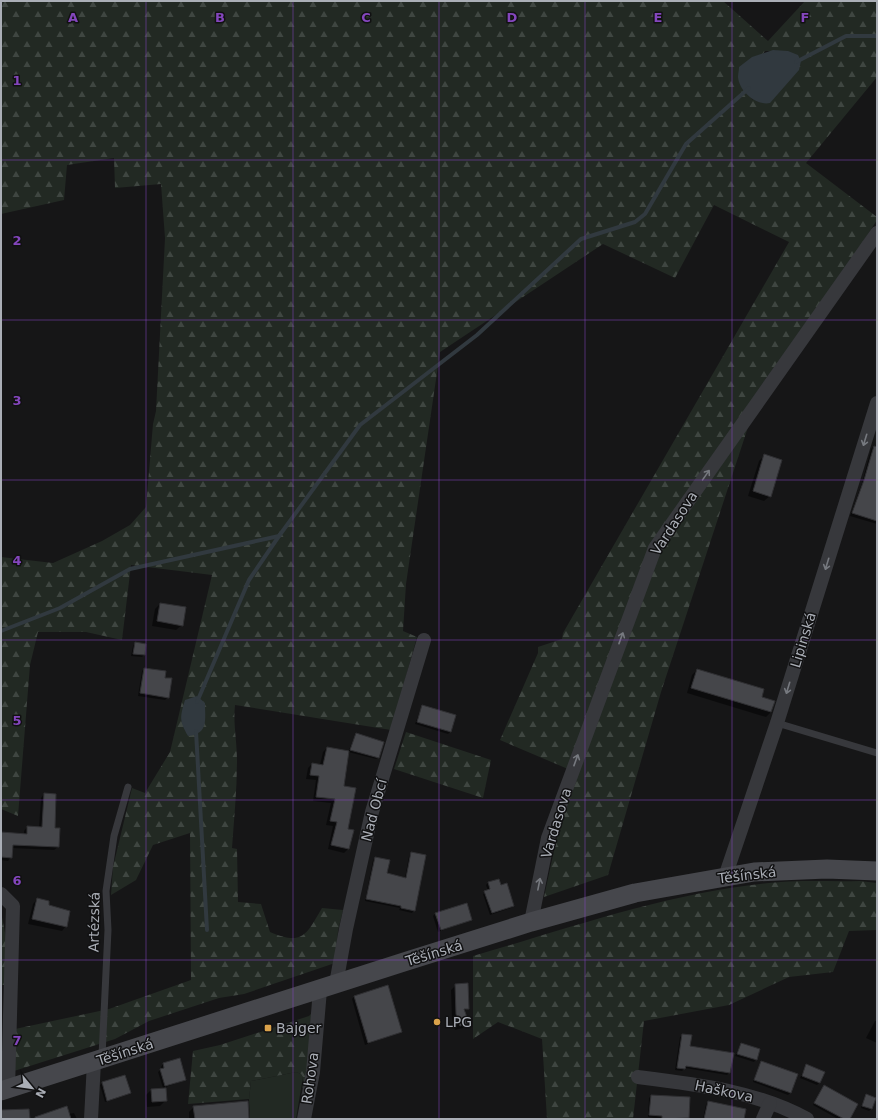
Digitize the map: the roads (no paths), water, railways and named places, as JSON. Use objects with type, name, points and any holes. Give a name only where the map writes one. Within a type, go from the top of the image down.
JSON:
[{"type":"main road","name":"Těšínská","points":[[4,1090],[531,922],[635,893],[754,872],[827,869],[877,871]]},
{"type":"street","name":"Vardasova","points":[[531,922],[548,838],[655,548],[877,233]]},
{"type":"street","name":"Lipinská","points":[[724,877],[777,723],[877,403]]},
{"type":"street","name":"Nad Obcí","points":[[328,987],[346,929],[372,812],[424,640]]},
{"type":"street","points":[[1,894],[13,906],[4,1090]]},
{"type":"street","name":"Rohova","points":[[304,1119],[328,987]]},
{"type":"street","points":[[91,1119],[98,1060]]},
{"type":"street","name":"Haškova","points":[[638,1077],[687,1083],[754,1097],[792,1111],[807,1119]]},
{"type":"street","points":[[763,1119],[770,1103]]},
{"type":"lane","points":[[777,723],[877,753]]},
{"type":"lane","name":"Artézská","points":[[98,1060],[108,930],[106,891],[114,836],[128,787]]},
{"type":"waterway","points":[[796,62],[846,36],[877,36]]},
{"type":"waterway","points":[[1,631],[60,608],[130,569],[279,536],[360,425],[477,335],[581,239],[635,222],[645,214],[686,144],[749,88]]},
{"type":"waterway","points":[[197,702],[249,580],[279,536]]},
{"type":"waterway","points":[[196,731],[207,930]]},
{"type":"place","name":"LPG","points":[[437,1022]]},
{"type":"place","name":"Bajger","points":[[268,1028]]}]
